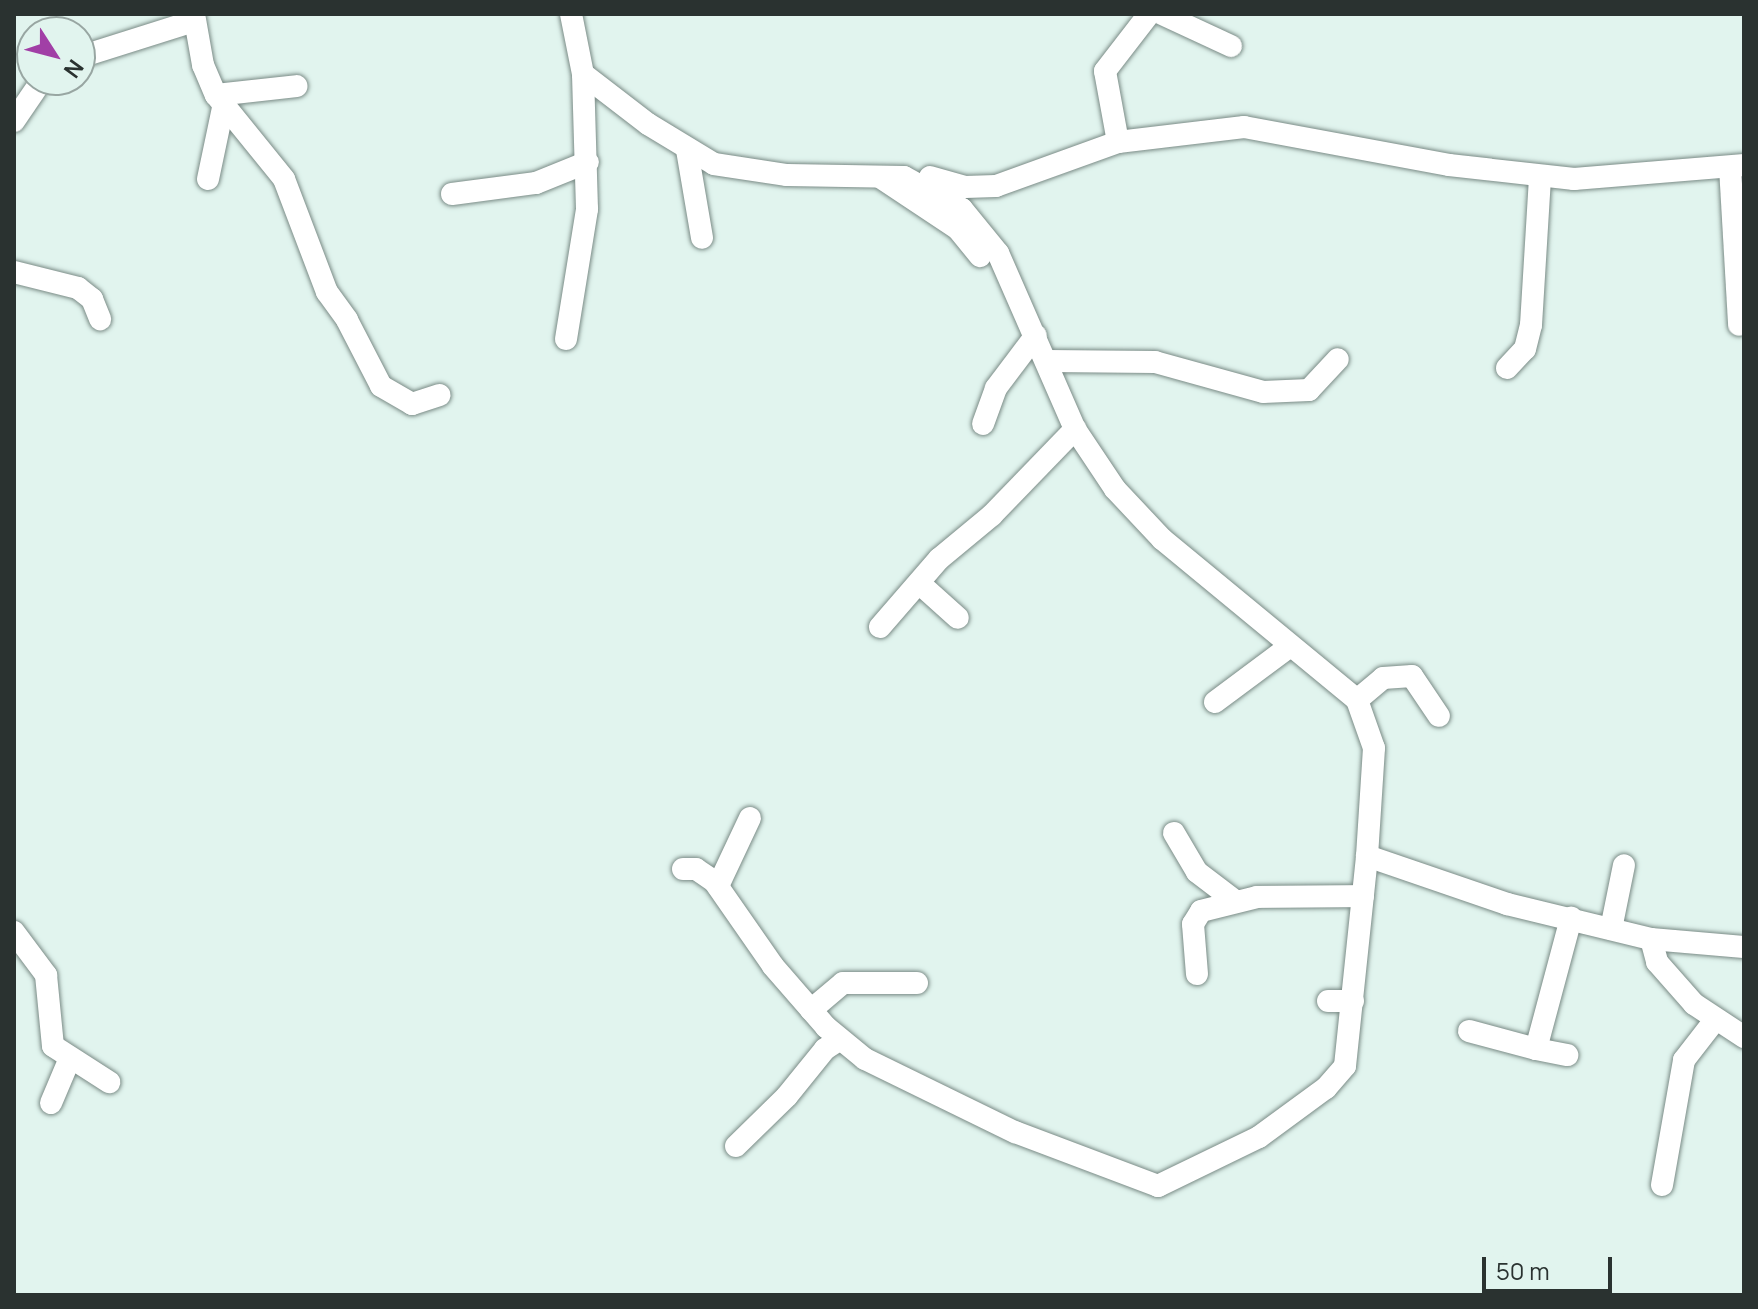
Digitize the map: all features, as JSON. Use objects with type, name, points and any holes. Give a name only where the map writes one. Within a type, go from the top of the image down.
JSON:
[{"type":"street","points":[[566,339],[587,209],[588,162],[583,74],[571,14]]},
{"type":"street","points":[[1118,142],[1105,71],[1149,14]]},
{"type":"street","points":[[1162,14],[1231,46]]},
{"type":"street","points":[[96,51],[194,17],[220,102],[284,179],[327,292],[347,320],[381,386],[412,404],[440,395]]},
{"type":"street","points":[[583,74],[687,150],[736,169],[885,176],[918,174],[983,188],[1118,142],[1266,129],[1368,152],[1574,179],[1737,166],[1739,325]]},
{"type":"street","points":[[220,102],[297,86]]},
{"type":"street","points":[[14,121],[31,96]]},
{"type":"street","points":[[208,179],[220,102]]},
{"type":"street","points":[[687,150],[702,238]]},
{"type":"street","points":[[452,194],[536,183],[588,162]]},
{"type":"street","points":[[885,176],[958,229],[980,256]]},
{"type":"street","points":[[683,869],[696,869],[718,886],[811,1010],[839,1040],[1015,1132],[1158,1186],[1259,1137],[1326,1088],[1345,1066],[1367,856],[1374,748],[1357,700],[1132,510],[1075,429],[1048,361],[998,253],[962,209],[925,185],[885,176]]},
{"type":"street","points":[[1507,368],[1525,349],[1531,325],[1540,176]]},
{"type":"street","points":[[14,272],[78,288],[92,299],[100,319]]},
{"type":"street","points":[[983,424],[996,388],[1036,335]]},
{"type":"street","points":[[1048,361],[1155,362],[1250,391],[1276,392],[1309,390],[1338,359]]},
{"type":"street","points":[[880,627],[919,583],[1075,429]]},
{"type":"street","points":[[919,583],[958,618]]},
{"type":"street","points":[[1215,702],[1290,646]]},
{"type":"street","points":[[1357,700],[1383,678],[1412,676],[1439,716]]},
{"type":"street","points":[[718,886],[750,818]]},
{"type":"street","points":[[1174,833],[1197,872],[1235,901]]},
{"type":"street","points":[[1367,856],[1507,904],[1651,939],[1744,947]]},
{"type":"street","points":[[1611,929],[1624,865]]},
{"type":"street","points":[[1197,974],[1196,915],[1235,901],[1363,896]]},
{"type":"street","points":[[1536,1049],[1571,918]]},
{"type":"street","points":[[14,932],[46,975],[50,1039],[70,1058],[109,1082]]},
{"type":"street","points":[[1651,939],[1657,962],[1715,1020],[1744,1037]]},
{"type":"street","points":[[811,1010],[843,983],[917,983]]},
{"type":"street","points":[[1328,1001],[1353,1001]]},
{"type":"street","points":[[1662,1185],[1684,1060],[1715,1020]]},
{"type":"street","points":[[1469,1031],[1567,1055]]},
{"type":"street","points":[[736,1146],[787,1096],[825,1049],[839,1040]]},
{"type":"street","points":[[51,1103],[70,1058]]}]
